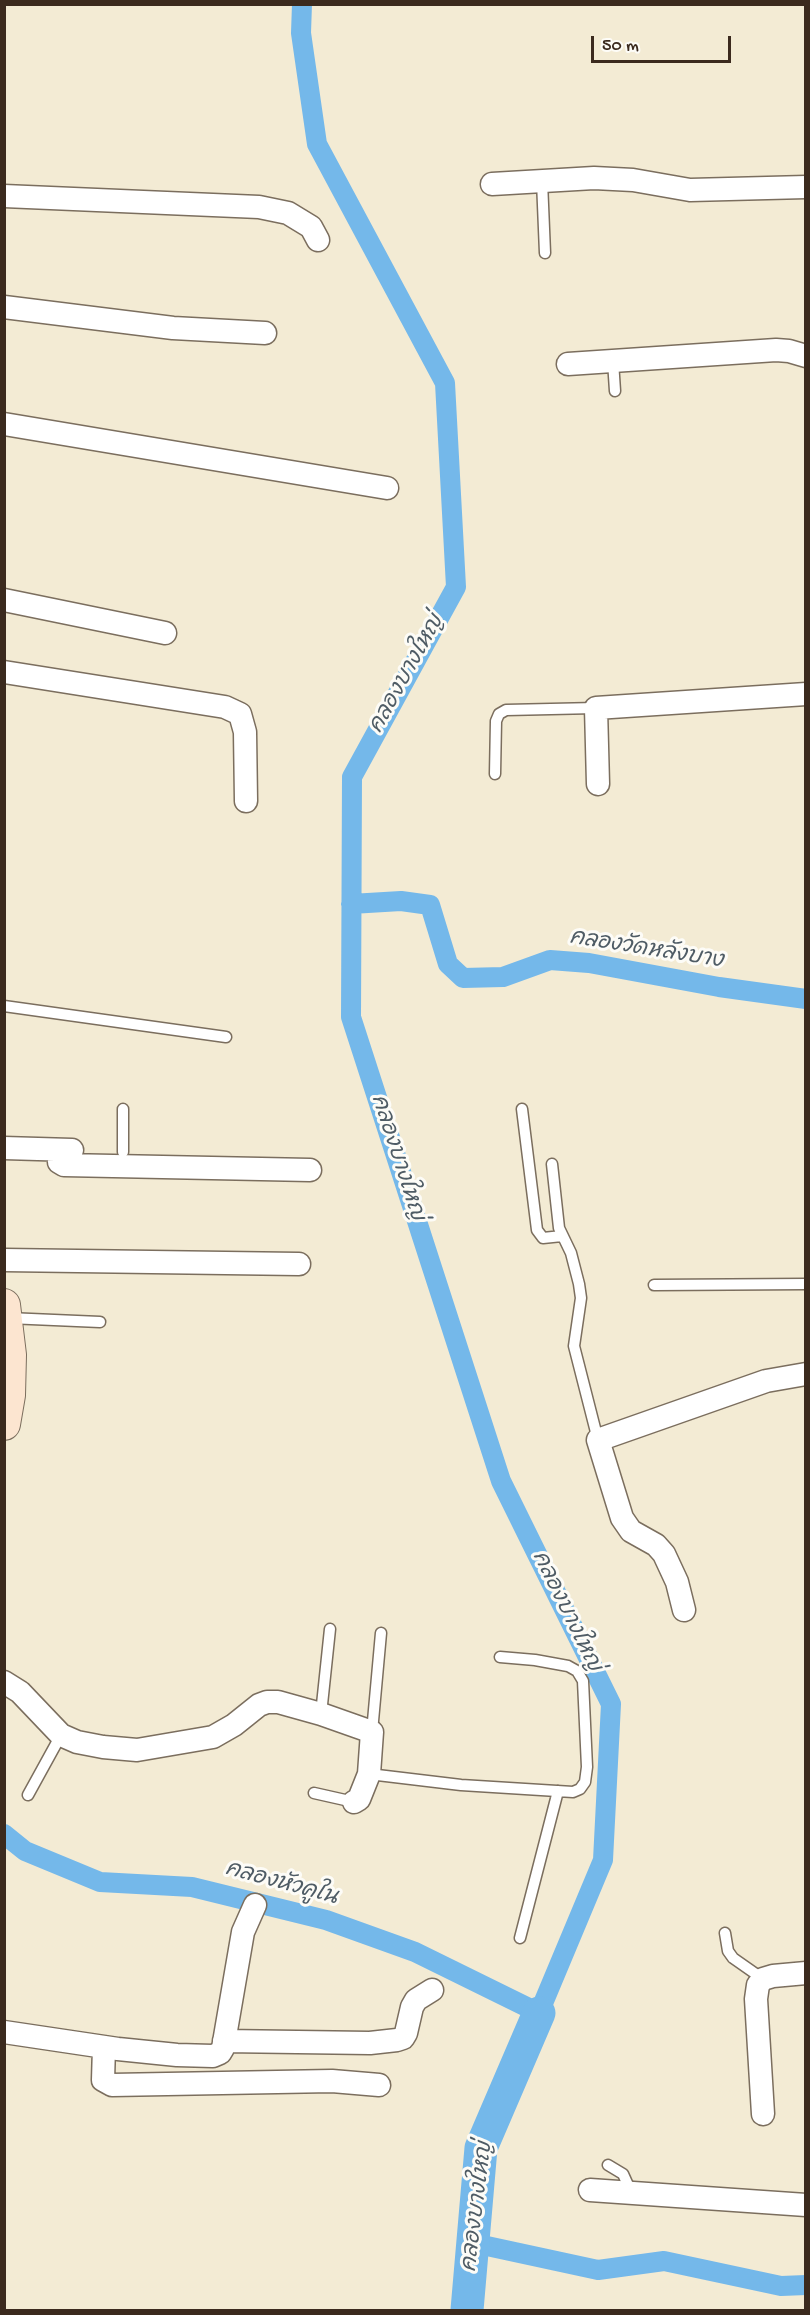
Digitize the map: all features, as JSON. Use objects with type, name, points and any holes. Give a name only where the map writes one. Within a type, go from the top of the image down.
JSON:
[{"type":"street","points":[[492,184],[614,179],[690,190],[806,187]]},
{"type":"street","points":[[4,196],[259,207],[288,213],[310,227],[318,240]]},
{"type":"street","points":[[4,307],[173,328],[265,333]]},
{"type":"street","points":[[568,364],[776,350],[806,356]]},
{"type":"street","points":[[4,424],[387,488]]},
{"type":"street","points":[[4,600],[165,633]]},
{"type":"street","points":[[4,672],[225,707],[240,714],[245,732],[246,801]]},
{"type":"street","points":[[598,784],[596,708],[806,694]]},
{"type":"street","points":[[4,1148],[236,1153]]},
{"type":"street","points":[[59,1150],[59,1162],[64,1166],[310,1170]]},
{"type":"street","points":[[4,1260],[299,1264]]},
{"type":"street","points":[[4,1424],[9,1395],[10,1355],[6,1311]]},
{"type":"street","points":[[684,1610],[677,1582],[664,1554],[656,1545],[631,1531],[622,1518],[598,1440],[766,1381],[806,1374]]},
{"type":"street","points":[[4,1682],[20,1692],[61,1735],[77,1742],[137,1750],[213,1737],[234,1725],[259,1705],[267,1702],[278,1702],[321,1714],[372,1732],[369,1774],[362,1794],[354,1802]]},
{"type":"street","points":[[4,2032],[177,2055],[213,2056],[220,2053],[243,1932],[255,1905]]},
{"type":"street","points":[[763,2114],[756,1999],[758,1985],[763,1979],[773,1976],[806,1973]]},
{"type":"street","points":[[224,2041],[370,2043],[397,2040],[403,2038],[406,2033],[416,2000],[432,1990]]},
{"type":"street","points":[[104,2047],[103,2080],[106,2084],[112,2085],[332,2081],[379,2085]]},
{"type":"street","points":[[590,2190],[806,2205]]},
{"type":"lane","points":[[542,181],[545,253]]},
{"type":"lane","points":[[613,361],[615,391]]},
{"type":"lane","points":[[495,774],[496,721],[499,714],[506,710],[596,708]]},
{"type":"lane","points":[[4,1006],[226,1037]]},
{"type":"lane","points":[[123,1109],[123,1152]]},
{"type":"lane","points":[[522,1109],[537,1230],[543,1238],[562,1236]]},
{"type":"lane","points":[[552,1164],[556,1215],[562,1236],[571,1253],[581,1298],[574,1346],[598,1440]]},
{"type":"lane","points":[[654,1285],[806,1284]]},
{"type":"lane","points":[[6,1311],[100,1322]]},
{"type":"lane","points":[[321,1714],[330,1629]]},
{"type":"lane","points":[[372,1732],[381,1633]]},
{"type":"lane","points":[[369,1774],[461,1785],[573,1792],[580,1789],[585,1782],[583,1680],[577,1671],[568,1666],[500,1657]]},
{"type":"lane","points":[[28,1795],[61,1735]]},
{"type":"lane","points":[[520,1938],[558,1791]]},
{"type":"lane","points":[[314,1793],[354,1802]]},
{"type":"lane","points":[[725,1933],[728,1951],[733,1958],[763,1979]]},
{"type":"lane","points":[[608,2165],[623,2174],[632,2194]]},
{"type":"waterway","name":"คลองบางใหญ่","points":[[4,1834],[25,1851],[100,1882],[192,1887],[326,1920],[415,1952],[539,2013],[603,1860],[611,1704],[501,1481],[351,1017],[352,777],[456,587],[445,383],[317,144],[301,33],[302,4]]},
{"type":"waterway","name":"คลองวัดหลังบาง","points":[[351,904],[401,901],[430,905],[448,964],[463,978],[503,977],[550,960],[589,963],[719,987],[806,999]]},
{"type":"waterway","name":"คลองบางใหญ่","points":[[467,2310],[481,2148],[539,2013]]},
{"type":"waterway","points":[[473,2243],[598,2270],[664,2261],[781,2286],[806,2285]]},
{"type":"water label","name":"คลองหัวคูใน","points":[[281,1885]]}]
